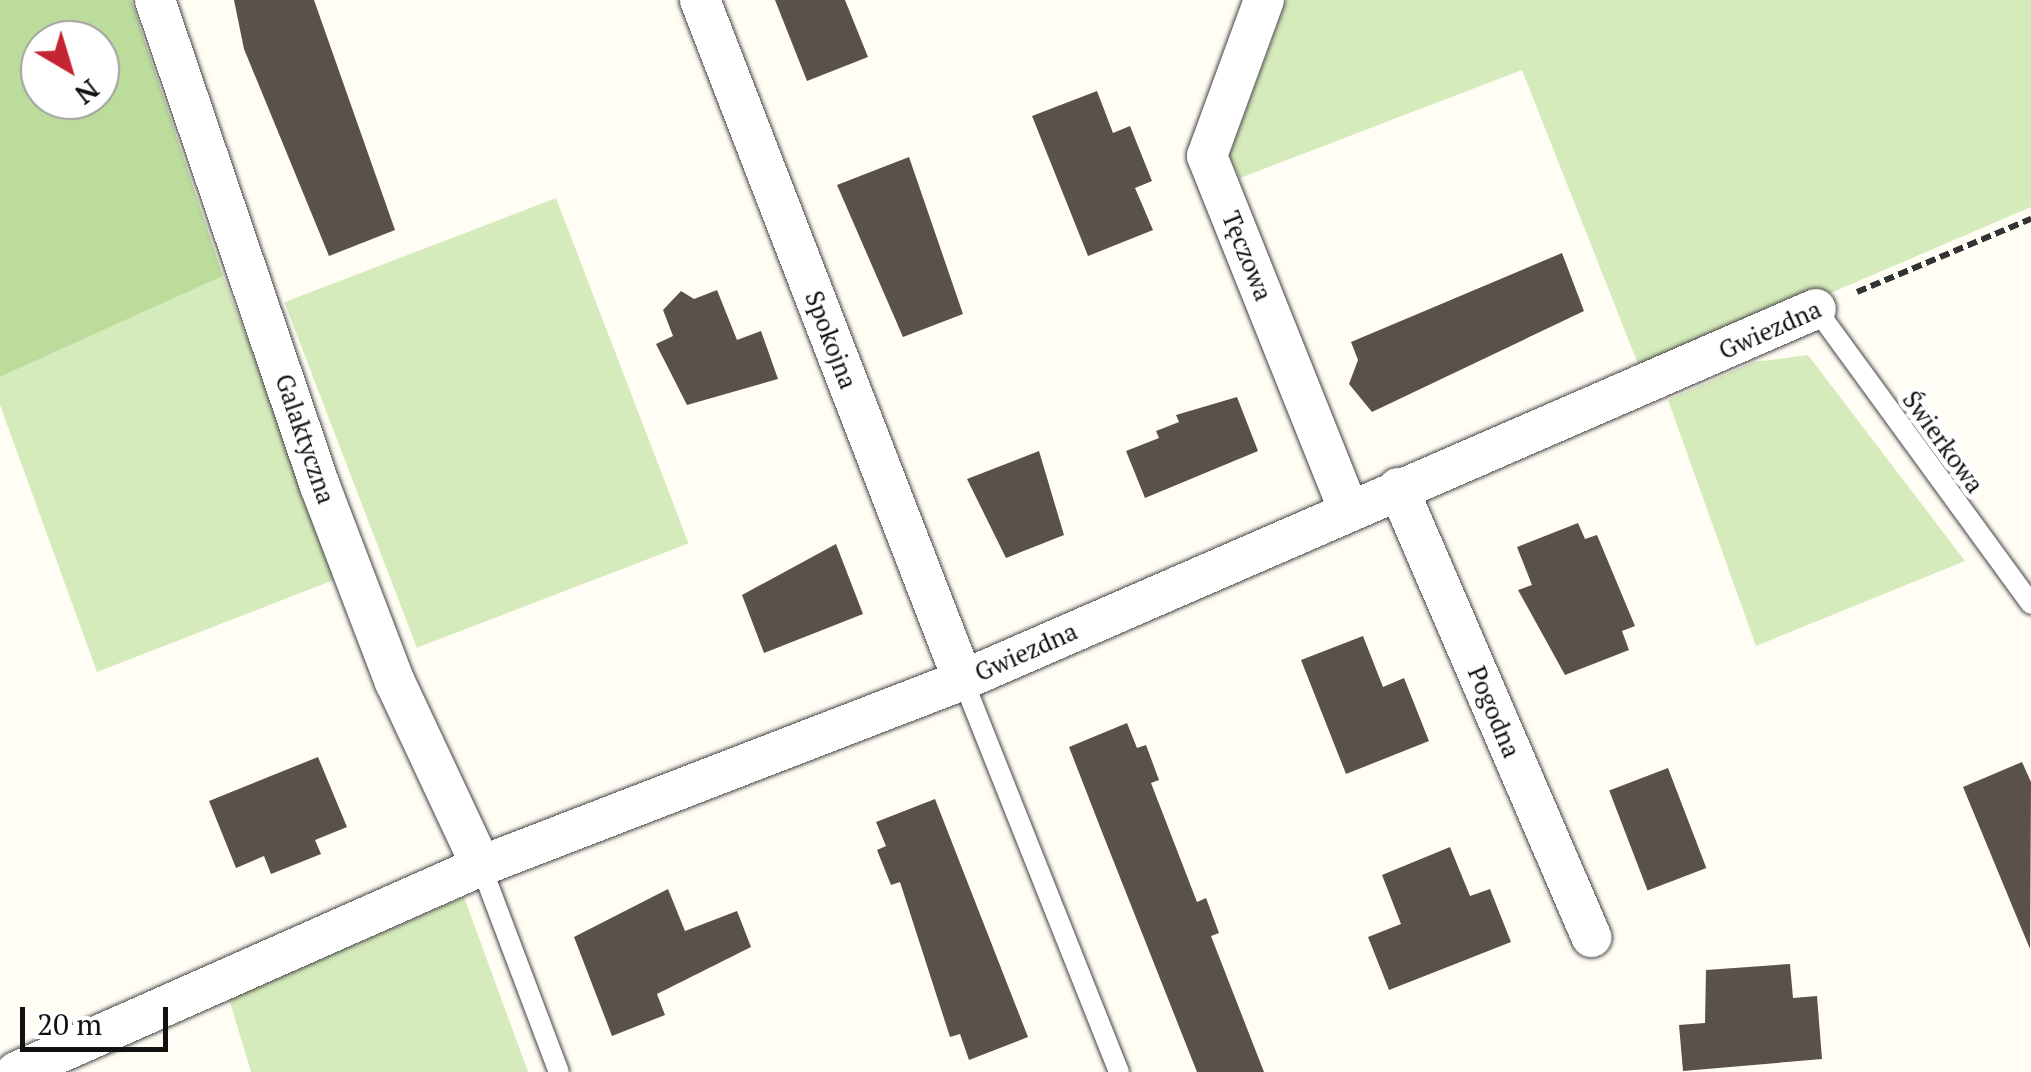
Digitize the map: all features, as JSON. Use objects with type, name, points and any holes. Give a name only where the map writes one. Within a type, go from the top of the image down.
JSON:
[{"type":"street","name":"Galaktyczna","points":[[155,0],[320,486],[395,682],[481,866]]},
{"type":"street","name":"Spokojna","points":[[700,0],[962,680]]},
{"type":"street","name":"Tęczowa","points":[[1264,0],[1207,156],[1349,510]]},
{"type":"street","name":"Gwiezdna","points":[[16,1072],[481,866],[962,680],[1816,310]]},
{"type":"street","name":"Pogodna","points":[[1398,488],[1590,936]]},
{"type":"lane","name":"Świerkowa","points":[[1816,310],[2031,604]]},
{"type":"lane","points":[[962,680],[1120,1072]]},
{"type":"lane","points":[[481,866],[560,1072]]},
{"type":"path","name":"Gwiezdna","points":[[1816,310],[2031,219]]},
{"type":"green space","points":[[0,0],[131,0],[223,276],[0,377]]},
{"type":"green space","points":[[1287,0],[2031,0],[2031,207],[1642,374],[1522,70],[1240,178],[1229,156]]},
{"type":"green space","points":[[556,198],[689,543],[417,648],[284,302]]},
{"type":"green space","points":[[223,276],[339,578],[97,672],[0,405],[0,377]]},
{"type":"green space","points":[[1808,355],[1965,561],[1756,646],[1668,400],[1754,362]]},
{"type":"green space","points":[[464,897],[528,1072],[251,1072],[229,999]]},
{"type":"building","points":[[234,0],[314,0],[395,230],[329,256],[244,49]]},
{"type":"building","points":[[775,0],[845,0],[868,57],[807,81]]},
{"type":"building","points":[[1097,91],[1113,133],[1130,126],[1152,181],[1135,188],[1153,230],[1088,256],[1032,116]]},
{"type":"building","points":[[909,157],[963,314],[903,337],[837,185]]},
{"type":"building","points":[[1562,253],[1584,311],[1372,412],[1349,384],[1358,360],[1351,342]]},
{"type":"building","points":[[717,290],[737,340],[761,331],[778,379],[687,405],[656,344],[673,336],[663,310],[681,291],[694,299]]},
{"type":"building","points":[[1237,397],[1258,451],[1145,498],[1126,451],[1159,438],[1156,431],[1179,422],[1176,415]]},
{"type":"building","points":[[1039,451],[1064,535],[1006,558],[967,479]]},
{"type":"building","points":[[1578,523],[1585,539],[1597,535],[1635,626],[1622,631],[1629,650],[1565,675],[1518,590],[1532,585],[1517,547]]},
{"type":"building","points":[[836,544],[863,614],[764,653],[742,595]]},
{"type":"building","points":[[1363,636],[1383,687],[1404,678],[1429,741],[1346,774],[1301,660]]},
{"type":"building","points":[[1127,723],[1137,748],[1146,745],[1159,780],[1151,783],[1197,902],[1206,898],[1219,933],[1211,936],[1264,1072],[1197,1072],[1102,832],[1069,747]]},
{"type":"building","points":[[318,757],[347,827],[315,840],[321,854],[271,874],[264,856],[236,868],[209,801]]},
{"type":"building","points":[[2022,762],[2031,782],[2030,949],[1963,787]]},
{"type":"building","points":[[1668,768],[1706,868],[1648,890],[1609,791]]},
{"type":"building","points":[[935,799],[1028,1037],[969,1060],[960,1034],[950,1037],[900,882],[891,885],[877,850],[886,846],[876,822]]},
{"type":"building","points":[[1450,847],[1470,896],[1490,889],[1511,942],[1389,990],[1368,937],[1401,924],[1382,875]]},
{"type":"building","points":[[668,889],[685,931],[737,911],[751,947],[657,994],[665,1015],[612,1036],[574,937]]},
{"type":"building","points":[[1790,964],[1793,998],[1817,996],[1822,1059],[1683,1071],[1679,1025],[1705,1023],[1706,970]]}]
